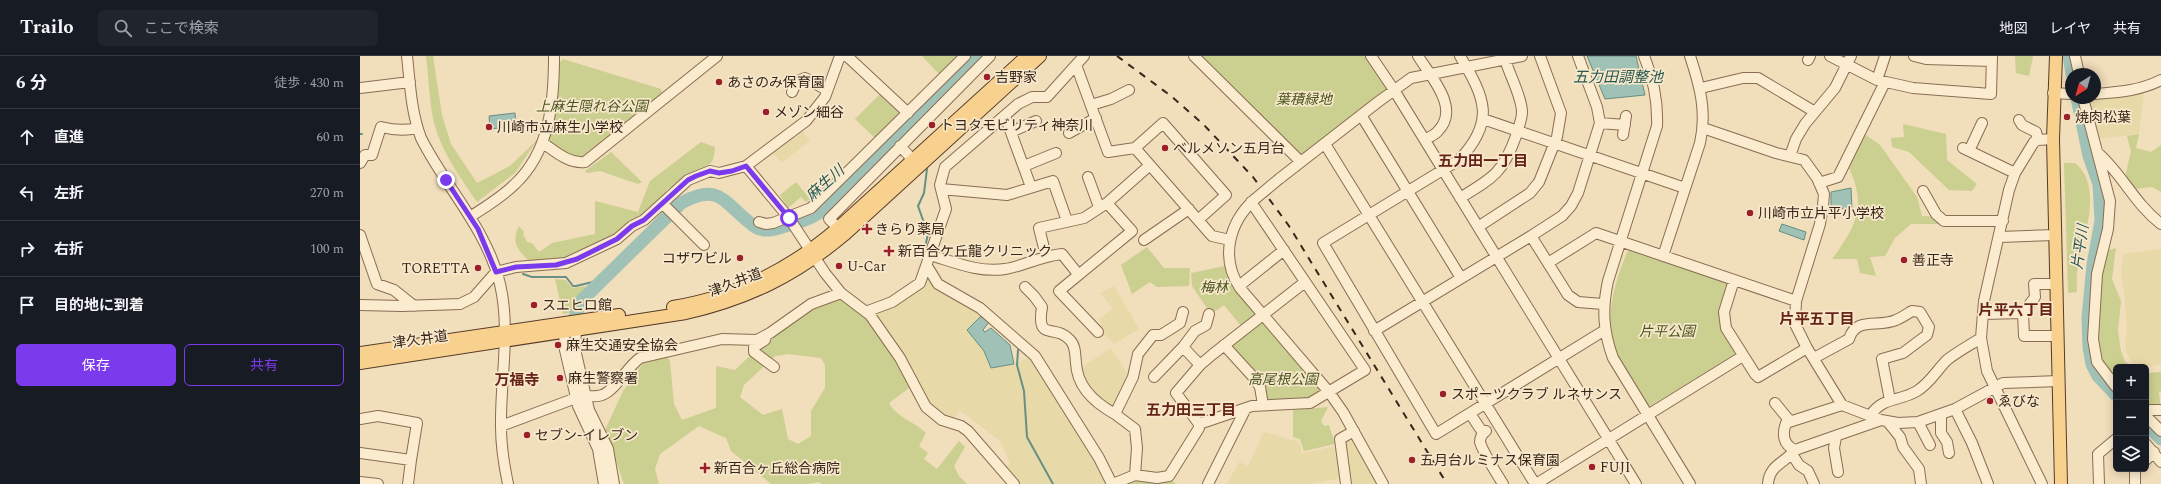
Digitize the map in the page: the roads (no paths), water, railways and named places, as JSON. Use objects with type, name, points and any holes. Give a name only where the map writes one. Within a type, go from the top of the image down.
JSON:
[{"type":"main road","name":"津久井道","points":[[813,254],[838,228],[1027,56]]},
{"type":"main road","name":"津久井道","points":[[360,353],[571,327],[684,305],[715,297],[756,282],[813,254],[850,230],[1040,56]]},
{"type":"main road","points":[[2056,56],[2053,93],[2053,139],[2061,484]]},
{"type":"main road","name":"津久井道","points":[[360,363],[505,336]]},
{"type":"street","points":[[407,56],[417,128],[426,148],[470,217],[488,250],[500,285],[505,336],[500,426],[502,454],[508,484]]},
{"type":"street","points":[[470,217],[514,185],[535,159],[544,143],[549,119],[554,56]]},
{"type":"street","points":[[544,143],[570,161],[577,163],[585,162],[717,56]]},
{"type":"street","points":[[360,305],[448,306],[468,301],[474,297],[496,272],[516,267],[556,265],[577,259],[617,239],[669,210],[680,188],[696,176],[710,171],[719,173],[732,171],[746,166],[806,121],[825,97],[840,56]]},
{"type":"street","points":[[848,56],[908,113]]},
{"type":"street","points":[[759,222],[766,224],[792,222],[811,208],[824,197],[965,56]]},
{"type":"street","points":[[838,228],[829,219],[990,56]]},
{"type":"street","points":[[868,311],[883,306],[908,292],[920,283],[946,209],[941,188],[945,167],[1023,102],[1036,97],[1047,97],[1084,56]]},
{"type":"street","points":[[1194,56],[1301,162]]},
{"type":"street","points":[[1371,56],[1425,140],[1636,484]]},
{"type":"street","points":[[1418,56],[1444,97],[1447,118],[1438,131],[1425,140]]},
{"type":"street","points":[[1460,56],[1480,93],[1483,119],[1477,136],[1470,148],[1459,160],[1323,243],[1436,434],[1605,330]]},
{"type":"street","points":[[1383,484],[1354,431],[1329,392],[1239,286],[1230,267],[1230,240],[1236,221],[1253,200],[1361,115],[1412,78],[1428,73],[1520,56]]},
{"type":"street","points":[[1478,227],[1530,193],[1539,182],[1554,143],[1561,121],[1561,113],[1540,56]]},
{"type":"street","points":[[1374,331],[1495,256],[1531,236],[1562,216],[1571,206],[1578,193],[1600,123],[1597,107],[1578,56]]},
{"type":"street","points":[[1644,56],[1654,82],[1658,113],[1655,137],[1608,281],[1603,304],[1605,330],[1613,358],[1690,484]]},
{"type":"street","points":[[1663,256],[1703,128],[1701,88],[1690,56]]},
{"type":"street","points":[[1830,56],[1881,81],[1913,88],[1990,94],[1992,59],[1926,59],[1914,56]]},
{"type":"street","points":[[1790,156],[1796,139],[1815,112],[1835,88],[1851,56]]},
{"type":"street","points":[[1819,183],[1838,177],[1881,81],[1885,56]]},
{"type":"street","points":[[2075,56],[2078,68]]},
{"type":"street","points":[[1460,198],[1496,175],[1509,154],[1518,131],[1522,111],[1505,59]]},
{"type":"street","points":[[1076,65],[1108,152],[1135,148],[1163,123],[1226,195],[1198,220]]},
{"type":"street","points":[[792,92],[797,81],[805,78],[827,90]]},
{"type":"street","points":[[1701,88],[1743,78],[1758,78],[1815,112]]},
{"type":"street","points":[[2101,94],[2126,92],[2146,87],[2161,80]]},
{"type":"street","points":[[360,88],[410,82]]},
{"type":"street","points":[[1091,105],[1111,99],[1129,90]]},
{"type":"street","points":[[2053,93],[2065,94]]},
{"type":"street","points":[[2085,104],[2110,201],[2110,215],[2097,274],[2093,339],[2097,362],[2113,383]]},
{"type":"street","points":[[1361,115],[1461,278]]},
{"type":"street","points":[[1005,116],[1031,187]]},
{"type":"street","points":[[1069,133],[1096,118]]},
{"type":"street","points":[[1483,119],[1685,188]]},
{"type":"street","points":[[2019,120],[2022,125],[2036,132],[2038,140]]},
{"type":"street","points":[[1011,132],[1036,121]]},
{"type":"street","points":[[1600,123],[1625,126]]},
{"type":"street","points":[[1982,123],[1966,149],[2015,173]]},
{"type":"street","points":[[360,163],[365,155],[372,155],[381,127],[403,130],[417,128]]},
{"type":"street","points":[[1703,128],[1804,160],[1819,183],[1824,194],[1820,224],[1796,301],[1795,324],[1807,348],[1842,405]]},
{"type":"street","points":[[2042,484],[1987,371],[1980,338],[1982,314],[2009,190],[2015,173],[2034,142],[2038,140],[2053,139]]},
{"type":"street","points":[[1325,144],[1534,483],[1609,439],[1743,356]]},
{"type":"street","points":[[900,146],[913,160]]},
{"type":"street","points":[[1135,148],[1212,236],[1230,240]]},
{"type":"street","points":[[1024,166],[1056,153]]},
{"type":"street","points":[[2098,153],[2111,164],[2138,203],[2161,224]]},
{"type":"street","points":[[1046,256],[1039,228],[1084,218],[1103,205],[1150,165]]},
{"type":"street","points":[[746,166],[792,222],[841,293],[868,311],[900,358],[926,407],[942,420],[961,426],[968,431],[1014,484]]},
{"type":"street","points":[[1088,177],[1103,205],[1132,231],[1059,291],[1098,332]]},
{"type":"street","points":[[941,188],[1007,195],[1053,181],[1067,221]]},
{"type":"street","points":[[1923,191],[1936,214],[1944,221],[2003,221]]},
{"type":"street","points":[[1199,424],[1246,408],[1310,403],[1365,370],[1305,282],[1253,200]]},
{"type":"street","points":[[669,210],[704,245]]},
{"type":"street","points":[[1144,240],[1188,210]]},
{"type":"street","points":[[1548,263],[1596,233],[1796,301]]},
{"type":"street","points":[[360,235],[377,284],[394,290],[414,306]]},
{"type":"street","points":[[2000,236],[2055,235]]},
{"type":"street","points":[[1531,236],[1568,295],[1578,302],[1603,304]]},
{"type":"street","points":[[1239,286],[1284,250]]},
{"type":"street","points":[[930,255],[978,269],[1005,269],[1046,256],[1062,254],[1078,274]]},
{"type":"street","points":[[927,266],[938,284],[980,308],[1035,356],[1072,414],[1112,484],[1135,475],[1157,478],[1169,476],[1199,428],[1199,424],[1176,393],[1200,365],[1305,282]]},
{"type":"street","points":[[1734,280],[1725,307],[1724,319],[1726,328],[1758,377],[1807,348]]},
{"type":"street","points":[[2056,284],[2034,284],[2035,298],[2023,313],[2024,336],[2057,336]]},
{"type":"street","points":[[1024,287],[1034,296],[1042,308],[1040,322],[1042,327],[1046,331],[1062,334],[1070,340],[1076,355],[1077,374],[1086,391],[1098,404],[1115,414],[1135,429],[1137,448],[1135,475]]},
{"type":"street","points":[[774,367],[754,352],[754,347],[811,304],[841,293]]},
{"type":"street","points":[[1814,358],[1849,339],[1851,331],[1857,326],[1895,321],[1912,311],[1920,312],[1929,327],[1927,335],[1903,352],[1882,359],[1890,400]]},
{"type":"street","points":[[1115,414],[1133,377],[1138,354],[1153,335],[1161,335],[1180,323],[1183,312]]},
{"type":"street","points":[[1982,314],[2023,313]]},
{"type":"street","points":[[1154,377],[1183,347],[1195,331],[1206,325],[1209,314]]},
{"type":"street","points":[[571,327],[565,350],[580,392],[592,418],[604,437],[608,449],[614,484]]},
{"type":"street","points":[[500,426],[580,392],[602,395],[610,391],[629,366],[646,355],[722,339],[757,340],[770,334]]},
{"type":"street","points":[[1022,335],[1027,349]]},
{"type":"street","points":[[1870,416],[1876,406],[1890,400],[1906,397],[1929,383],[1948,360],[1980,338]]},
{"type":"street","points":[[1224,345],[1255,379],[1260,387],[1263,406]]},
{"type":"street","points":[[1183,347],[1200,365]]},
{"type":"street","points":[[1768,484],[1771,470],[1777,464],[1787,460],[1793,452],[1804,446],[1836,437],[1847,431],[1884,421],[1918,422],[1955,409],[2003,383],[2059,381]]},
{"type":"street","points":[[580,392],[583,420],[598,449],[604,484]]},
{"type":"street","points":[[1775,403],[1789,420]]},
{"type":"street","points":[[1814,484],[1808,471],[1799,465],[1793,452],[1786,444],[1783,437],[1783,429],[1789,420],[1842,405],[1884,421],[1900,437],[1905,451],[1919,469],[1921,484]]},
{"type":"street","points":[[1208,484],[1246,408]]},
{"type":"street","points":[[1955,409],[1972,443],[1988,484]]},
{"type":"street","points":[[2149,411],[2161,410]]},
{"type":"street","points":[[1941,414],[1941,433],[1947,442],[1949,453]]},
{"type":"street","points":[[360,419],[378,416],[417,423],[408,484]]},
{"type":"street","points":[[1473,418],[1485,432],[1480,441],[1503,484]]},
{"type":"street","points":[[2149,419],[2161,431]]},
{"type":"street","points":[[1918,422],[1930,445]]},
{"type":"street","points":[[1346,484],[1340,439],[1354,431]]},
{"type":"street","points":[[1836,437],[1834,448],[1838,472]]},
{"type":"street","points":[[2099,484],[2098,454],[2113,441]]},
{"type":"street","points":[[2149,447],[2161,462]]},
{"type":"street","points":[[2149,457],[2154,452]]},
{"type":"street","points":[[360,453],[411,460]]},
{"type":"street","points":[[2135,472],[2135,484]]},
{"type":"street","points":[[360,482],[378,484]]},
{"type":"water","name":"五力田調整池","points":[[1587,56],[1636,56],[1645,95],[1605,99]]},
{"type":"water","points":[[515,113],[516,126],[490,129],[489,116]]},
{"type":"water","points":[[1851,188],[1852,210],[1831,207],[1831,192]]},
{"type":"water","points":[[1782,224],[1806,232],[1804,240],[1779,231]]},
{"type":"water","points":[[980,317],[983,317],[989,322],[983,330],[985,332],[991,328],[1010,345],[1014,364],[991,368],[984,351],[967,330]]},
{"type":"waterway","name":"麻生川","points":[[574,359],[572,351],[572,328],[576,314],[583,299],[681,203],[703,194],[712,194],[725,201],[754,226],[762,230],[777,229],[814,216],[827,207],[977,56]]},
{"type":"waterway","name":"片平川","points":[[2069,56],[2071,68]]},
{"type":"waterway","name":"片平川","points":[[2078,104],[2089,156],[2099,184],[2101,221],[2093,265],[2088,318],[2089,347],[2092,364],[2098,376],[2113,392]]},
{"type":"waterway","points":[[927,169],[924,193],[918,206],[928,234],[926,243],[927,251]]},
{"type":"waterway","points":[[523,274],[532,277],[566,277],[573,286],[601,280]]},
{"type":"waterway","points":[[1018,350],[1017,365],[1024,391],[1027,437],[1053,484]]},
{"type":"waterway","name":"片平川","points":[[2149,427],[2161,439]]},
{"type":"railway","points":[[1117,56],[1171,96],[1203,124],[1253,177],[1289,226],[1447,484]]},
{"type":"place","name":"吉野家","points":[[987,77]]},
{"type":"place","name":"あさのみ保育園","points":[[719,82]]},
{"type":"place","name":"メゾン細谷","points":[[766,112]]},
{"type":"place","name":"焼肉松葉","points":[[2067,117]]},
{"type":"place","name":"トヨタモビリティ神奈川","points":[[932,125]]},
{"type":"place","name":"川崎市立麻生小学校","points":[[489,127]]},
{"type":"place","name":"ベルメソン五月台","points":[[1165,148]]},
{"type":"place","name":"川崎市立片平小学校","points":[[1750,213]]},
{"type":"place","name":"きらり薬局","points":[[867,229]]},
{"type":"place","name":"新百合ケ丘龍クリニック","points":[[889,251]]},
{"type":"place","name":"コザワビル","points":[[740,258]]},
{"type":"place","name":"善正寺","points":[[1904,260]]},
{"type":"place","name":"U-Car","points":[[839,266]]},
{"type":"place","name":"TORETTA","points":[[478,268]]},
{"type":"place","name":"スエヒロ館","points":[[534,305]]},
{"type":"place","name":"麻生交通安全協会","points":[[558,345]]},
{"type":"place","name":"麻生警察署","points":[[560,378]]},
{"type":"place","name":"スポーツクラブ ルネサンス","points":[[1443,394]]},
{"type":"place","name":"ゑびな","points":[[1990,401]]},
{"type":"place","name":"セブン-イレブン","points":[[527,435]]},
{"type":"place","name":"五月台ルミナス保育園","points":[[1412,460]]},
{"type":"place","name":"FUJI","points":[[1592,467]]},
{"type":"place","name":"新百合ヶ丘総合病院","points":[[705,468]]},
{"type":"district","name":"五力田一丁目","points":[[1483,161]]},
{"type":"district","name":"片平六丁目","points":[[2016,310]]},
{"type":"district","name":"片平五丁目","points":[[1817,319]]},
{"type":"district","name":"万福寺","points":[[517,380]]},
{"type":"district","name":"五力田三丁目","points":[[1191,410]]},
{"type":"park label","name":"葉積緑地","points":[[1304,99]]},
{"type":"park label","name":"上麻生隠れ谷公園","points":[[592,106]]},
{"type":"park label","name":"梅林","points":[[1214,287]]},
{"type":"park label","name":"片平公園","points":[[1667,331]]},
{"type":"park label","name":"高尾根公園","points":[[1283,379]]}]
